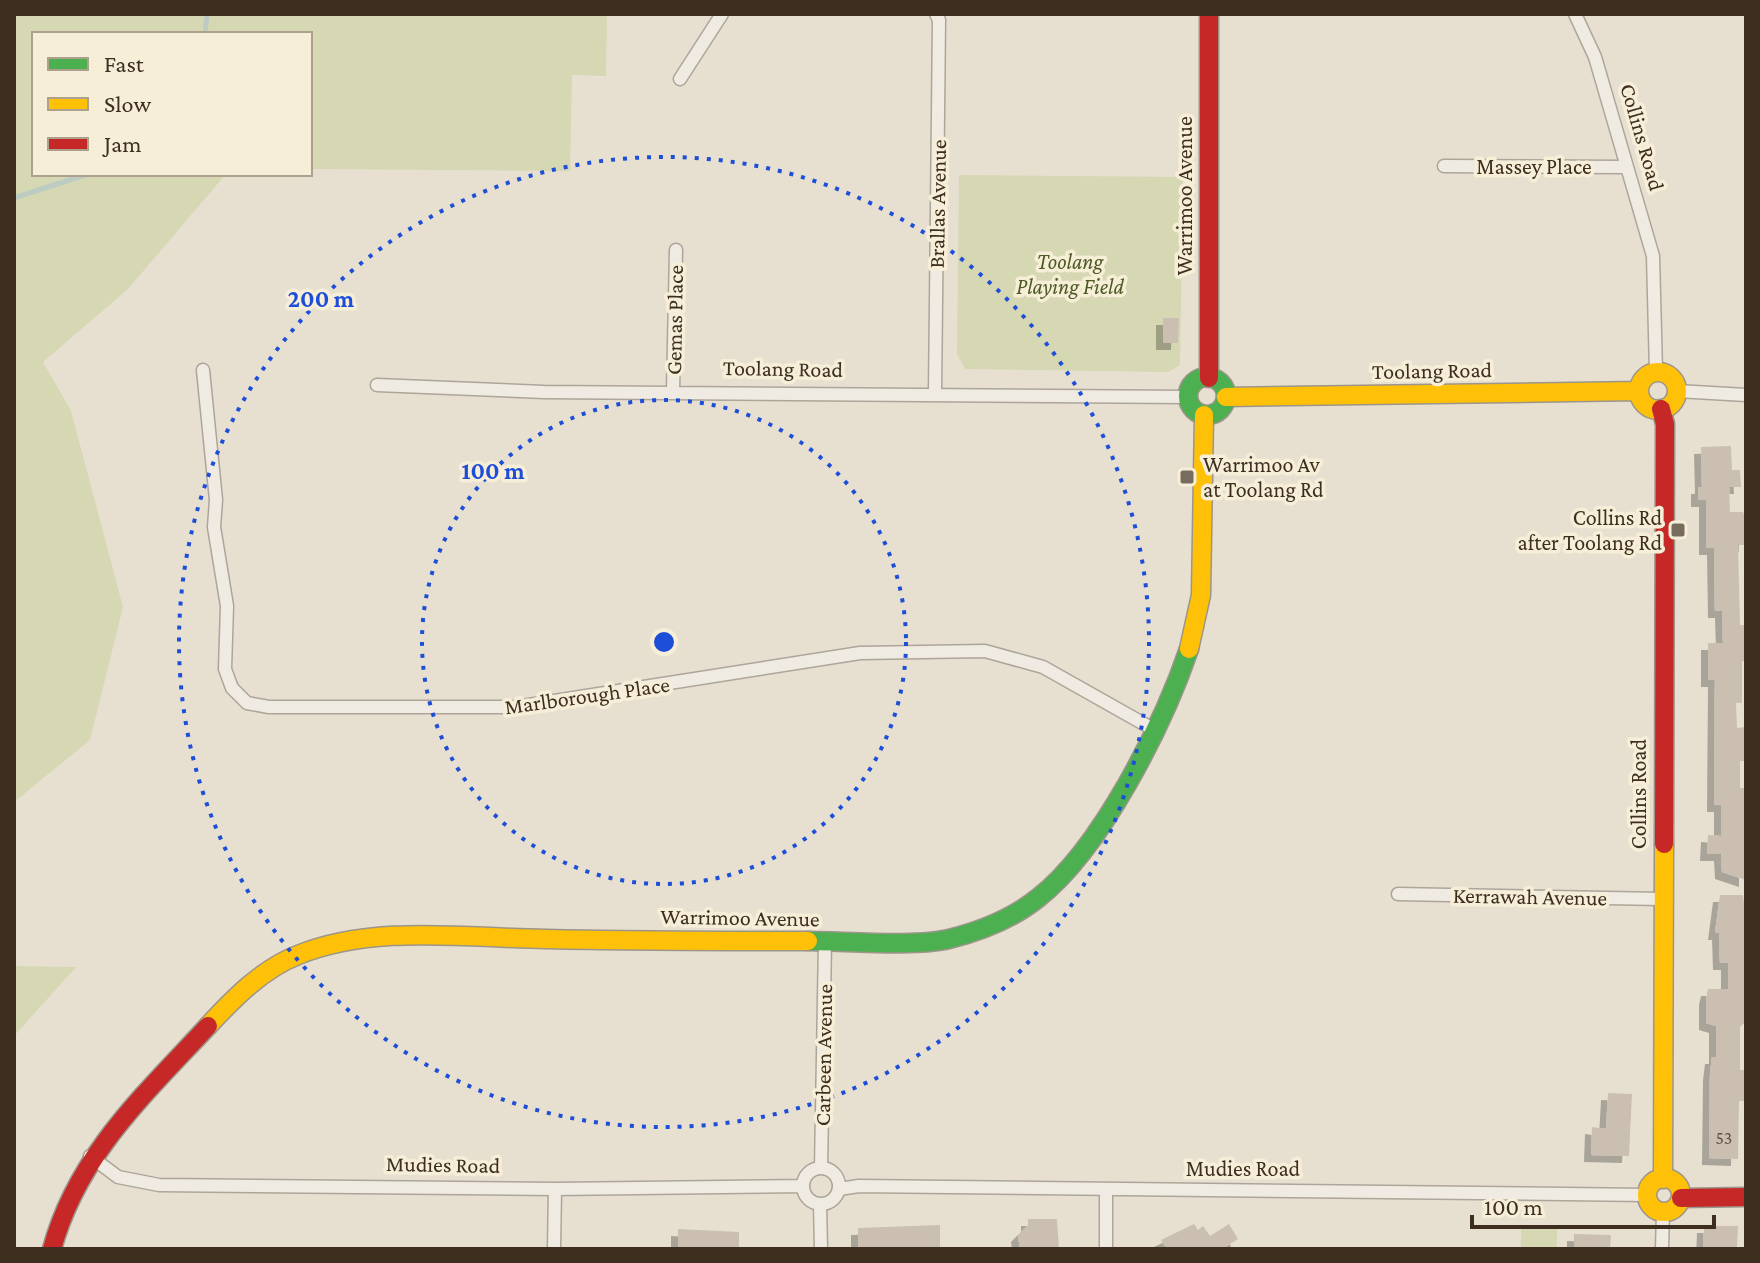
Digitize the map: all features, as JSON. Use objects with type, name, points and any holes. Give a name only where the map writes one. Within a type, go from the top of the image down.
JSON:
[{"type":"street","points":[[680,79],[722,14]]},
{"type":"street","name":"Brallas Avenue","points":[[935,394],[939,20],[936,14]]},
{"type":"street","name":"Warrimoo Avenue","points":[[1209,14],[1209,378]]},
{"type":"street","name":"Collins Road","points":[[1575,14],[1595,57],[1653,256],[1656,372]]},
{"type":"street","name":"Massey Place","points":[[1444,166],[1625,167]]},
{"type":"street","name":"Gemas Place","points":[[673,391],[676,250]]},
{"type":"street","name":"Marlborough Place","points":[[203,370],[216,500],[214,527],[227,606],[225,669],[232,688],[247,703],[269,707],[516,707],[860,653],[985,651],[1043,667],[1153,729]]},
{"type":"street","points":[[1656,372],[1671,377],[1677,391],[1672,403],[1661,409],[1646,405],[1639,391],[1644,378],[1656,372]]},
{"type":"street","points":[[1209,378],[1222,385],[1226,397],[1221,409],[1204,415],[1194,410],[1189,397],[1194,383],[1209,378]]},
{"type":"street","name":"Toolang Road","points":[[377,385],[544,392],[1189,397]]},
{"type":"street","name":"Toolang Road","points":[[1226,397],[1639,391]]},
{"type":"street","points":[[1677,391],[1746,395]]},
{"type":"street","name":"Collins Road","points":[[1661,409],[1665,424],[1663,1179]]},
{"type":"street","name":"Warrimoo Avenue","points":[[52,1249],[67,1194],[90,1156],[244,989],[277,965],[317,946],[341,940],[428,938],[825,942],[946,940],[1012,916],[1058,879],[1083,851],[1176,687],[1196,628],[1201,595],[1204,415]]},
{"type":"street","name":"Kerrawah Avenue","points":[[1398,894],[1662,899]]},
{"type":"street","name":"Carbeen Avenue","points":[[821,1168],[825,942]]},
{"type":"street","name":"Mudies Road","points":[[90,1156],[118,1177],[159,1185],[555,1189],[803,1186]]},
{"type":"street","points":[[821,1168],[833,1172],[839,1189],[832,1200],[820,1204],[806,1196],[803,1186],[810,1171],[821,1168]]},
{"type":"street","points":[[1663,1179],[1675,1183],[1681,1198],[1676,1207],[1663,1212],[1650,1206],[1647,1195],[1651,1184],[1663,1179]]},
{"type":"street","name":"Mudies Road","points":[[839,1189],[859,1186],[1106,1192],[1647,1195]]},
{"type":"street","points":[[554,1249],[555,1189]]},
{"type":"street","points":[[1106,1192],[1106,1249]]},
{"type":"street","points":[[1681,1198],[1746,1197]]},
{"type":"street","points":[[820,1204],[821,1249]]},
{"type":"street","points":[[1662,1249],[1663,1212]]},
{"type":"green space","points":[[14,14],[607,14],[606,76],[572,75],[570,171],[312,169],[312,32],[32,32],[32,176],[224,176],[128,289],[43,362],[71,411],[123,607],[90,740],[14,802]]},
{"type":"green space","name":"Toolang Playing Field","points":[[959,175],[1183,177],[1180,365],[1168,372],[965,369],[957,354]]},
{"type":"green space","points":[[14,966],[76,967],[14,1036]]},
{"type":"green space","points":[[1521,1227],[1557,1228],[1557,1249],[1521,1249]]},
{"type":"building","points":[[1163,318],[1179,318],[1178,343],[1163,343]]},
{"type":"building","points":[[1731,446],[1732,470],[1740,470],[1741,487],[1729,487],[1730,512],[1743,512],[1746,520],[1746,545],[1738,545],[1740,625],[1746,625],[1746,661],[1742,661],[1742,703],[1736,703],[1737,728],[1746,727],[1745,761],[1740,761],[1740,788],[1746,788],[1746,880],[1722,872],[1721,854],[1707,854],[1708,835],[1721,836],[1721,805],[1714,805],[1715,680],[1708,680],[1708,643],[1723,643],[1722,611],[1715,611],[1714,548],[1706,548],[1706,500],[1698,500],[1698,487],[1702,487],[1701,447]]},
{"type":"building","points":[[1720,895],[1743,895],[1746,920],[1746,1021],[1740,1027],[1740,1070],[1746,1070],[1746,1101],[1739,1101],[1738,1159],[1709,1158],[1710,1073],[1712,1057],[1716,1057],[1716,1026],[1706,1023],[1706,998],[1708,989],[1728,989],[1728,963],[1720,963],[1719,933],[1715,933]]},
{"type":"building","points":[[1608,1093],[1632,1094],[1629,1156],[1591,1155],[1592,1127],[1606,1129]]},
{"type":"building","points":[[1028,1219],[1057,1219],[1059,1249],[1020,1249],[1018,1235],[1028,1225]]},
{"type":"building","points":[[1194,1224],[1198,1230],[1203,1226],[1210,1236],[1229,1224],[1238,1239],[1222,1249],[1167,1249],[1161,1240]]},
{"type":"building","points":[[940,1225],[940,1249],[858,1249],[858,1228]]},
{"type":"building","points":[[1704,1226],[1738,1226],[1737,1249],[1703,1249]]},
{"type":"building","points":[[678,1229],[739,1232],[739,1249],[678,1249]]},
{"type":"building","points":[[1574,1234],[1611,1235],[1610,1249],[1574,1249]]},
{"type":"waterway","points":[[205,32],[207,14]]},
{"type":"waterway","points":[[14,198],[82,176]]},
{"type":"traffic: fast","points":[[1207,377],[1220,383],[1226,396],[1220,409],[1207,415],[1194,409],[1188,396],[1194,383],[1207,377]]},
{"type":"traffic: fast","points":[[808,941],[900,943],[949,939],[996,923],[1038,898],[1062,876],[1107,818],[1163,713],[1189,649]]},
{"type":"traffic: slow","points":[[1658,372],[1671,378],[1677,391],[1671,404],[1658,410],[1645,404],[1639,391],[1645,378],[1658,372]]},
{"type":"traffic: slow","points":[[1226,397],[1639,391]]},
{"type":"traffic: slow","points":[[1189,649],[1201,595],[1204,415]]},
{"type":"traffic: slow","points":[[1663,1179],[1664,844]]},
{"type":"traffic: slow","points":[[208,1026],[238,995],[272,968],[327,945],[358,939],[420,935],[579,940],[808,941]]},
{"type":"traffic: slow","points":[[1664,1178],[1676,1183],[1681,1195],[1676,1207],[1664,1212],[1652,1207],[1647,1195],[1652,1183],[1664,1178]]},
{"type":"traffic: jam","points":[[1209,14],[1209,378]]},
{"type":"traffic: jam","points":[[1661,409],[1665,424],[1664,844]]},
{"type":"traffic: jam","points":[[52,1249],[63,1216],[95,1156],[137,1102],[208,1026]]},
{"type":"traffic: jam","points":[[1681,1198],[1746,1197]]},
{"type":"place","name":"Warrimoo Av at Toolang Rd","points":[[1187,477]]},
{"type":"place","name":"Collins Rd after Toolang Rd","points":[[1678,530]]}]
